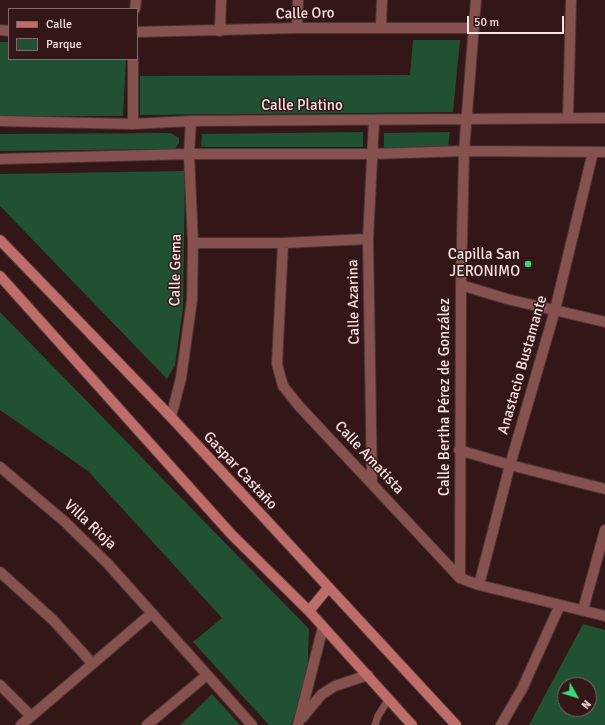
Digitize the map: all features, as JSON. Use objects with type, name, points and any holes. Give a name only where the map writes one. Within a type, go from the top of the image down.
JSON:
[{"type":"main road","name":"Gaspar Castaño","points":[[0,240],[171,417],[456,725]]},
{"type":"main road","points":[[0,276],[232,534],[309,611],[412,725]]},
{"type":"main road","points":[[309,611],[328,588]]},
{"type":"street","points":[[220,31],[221,0]]},
{"type":"street","points":[[297,28],[298,0]]},
{"type":"street","points":[[381,27],[382,0]]},
{"type":"street","name":"Calle Bertha Pérez de González","points":[[460,578],[461,285],[464,151],[476,0]]},
{"type":"street","points":[[568,118],[571,0]]},
{"type":"street","name":"Calle Oro","points":[[138,32],[381,27],[474,28]]},
{"type":"street","points":[[133,60],[133,124]]},
{"type":"street","name":"Calle Platino","points":[[0,121],[133,124],[191,121],[605,118]]},
{"type":"street","name":"Calle Azarina","points":[[372,483],[368,239],[374,120]]},
{"type":"street","name":"Calle Gema","points":[[171,417],[181,378],[192,300],[193,242],[189,154],[191,121]]},
{"type":"street","points":[[0,159],[189,154],[372,154],[464,151],[605,152]]},
{"type":"street","name":"Anastacio Bustamante","points":[[479,585],[510,465],[555,310],[593,152]]},
{"type":"street","points":[[193,242],[283,243],[368,239]]},
{"type":"street","name":"Calle Amatista","points":[[283,243],[277,364],[284,386],[460,578],[479,585],[605,616]]},
{"type":"street","points":[[461,285],[507,299],[605,322]]},
{"type":"street","points":[[460,450],[510,465],[605,489]]},
{"type":"street","name":"Villa Rioja","points":[[0,467],[69,526],[108,564],[252,725]]},
{"type":"street","points":[[583,610],[605,530]]},
{"type":"street","points":[[0,572],[53,620],[92,663]]},
{"type":"street","points":[[502,725],[522,689],[560,605]]},
{"type":"street","points":[[21,725],[152,612]]},
{"type":"street","points":[[298,724],[323,627]]},
{"type":"street","points":[[298,724],[322,694],[335,686],[368,675]]},
{"type":"street","points":[[147,725],[207,676]]},
{"type":"street","points":[[0,685],[31,716]]},
{"type":"lane","points":[[375,725],[378,716],[388,700]]},
{"type":"green space","points":[[413,40],[460,40],[453,112],[140,115],[140,76],[410,75]]},
{"type":"green space","points":[[0,42],[8,42],[8,60],[126,60],[123,116],[0,116]]},
{"type":"green space","points":[[363,132],[363,147],[201,147],[202,134]]},
{"type":"green space","points":[[450,132],[448,147],[384,148],[384,133]]},
{"type":"green space","points":[[171,133],[179,138],[179,143],[175,149],[0,151],[0,134]]},
{"type":"green space","points":[[185,171],[183,308],[175,365],[167,379],[0,206],[0,174]]},
{"type":"green space","points":[[0,312],[309,629],[307,685],[291,725],[269,725],[193,642],[222,618],[88,471],[0,410]]},
{"type":"green space","points":[[583,624],[605,630],[605,725],[529,725]]},
{"type":"green space","points":[[212,694],[240,725],[180,725]]},
{"type":"place","name":"Capilla San JERONIMO","points":[[528,264]]}]
